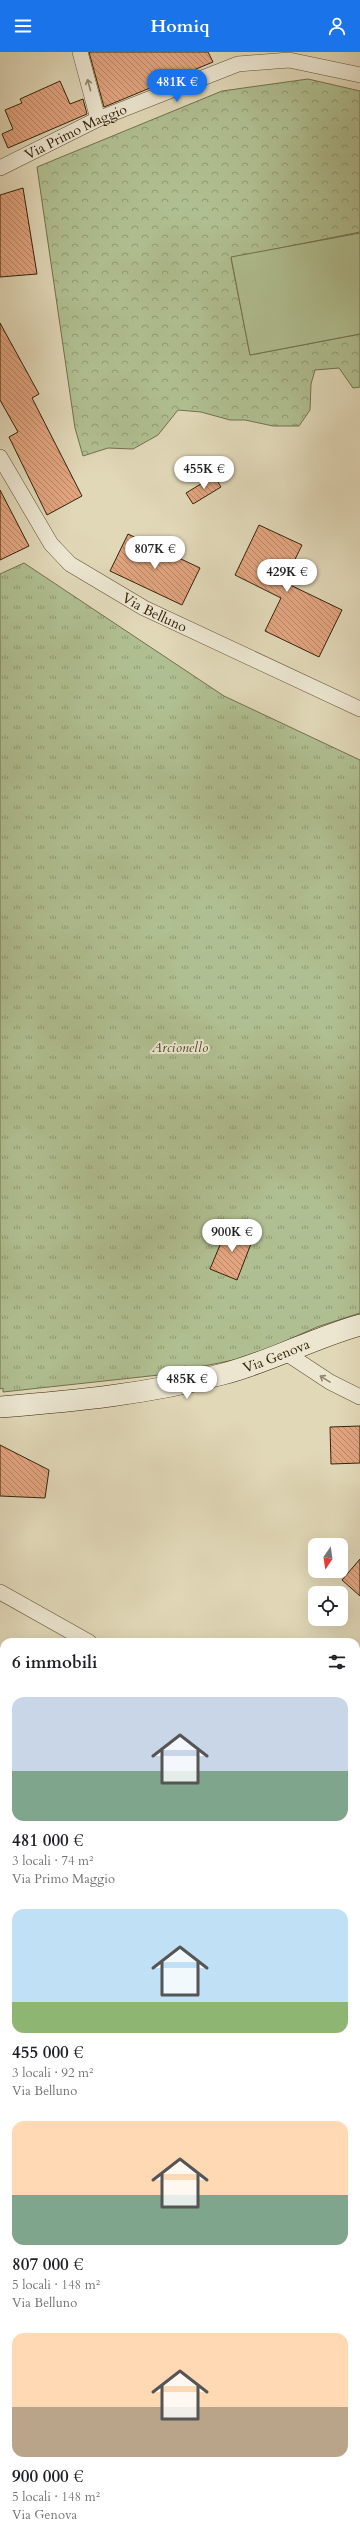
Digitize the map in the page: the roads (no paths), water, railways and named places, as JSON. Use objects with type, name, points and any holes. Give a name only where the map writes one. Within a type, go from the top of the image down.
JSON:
[{"type":"main road","name":"Via Genova","points":[[0,1407],[138,1394],[224,1374],[286,1353],[339,1330],[360,1325]]},
{"type":"street","points":[[80,52],[98,119]]},
{"type":"street","name":"Via Primo Maggio","points":[[0,168],[98,119],[238,64],[294,56],[360,75]]},
{"type":"street","name":"Via Belluno","points":[[0,457],[51,544],[70,564],[144,608],[360,709]]},
{"type":"street","points":[[286,1353],[330,1382],[360,1397]]},
{"type":"street","points":[[0,1592],[82,1638]]},
{"type":"park label","name":"Arcionello","points":[[180,1047]]}]
